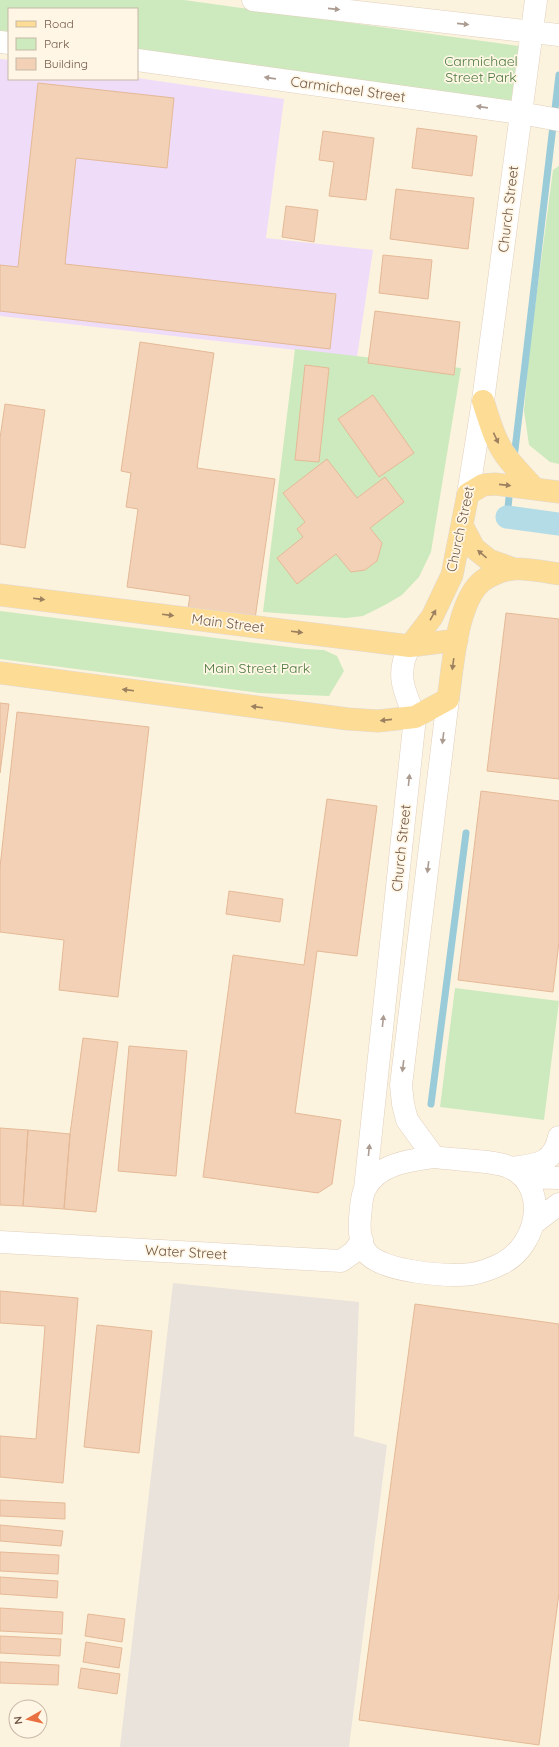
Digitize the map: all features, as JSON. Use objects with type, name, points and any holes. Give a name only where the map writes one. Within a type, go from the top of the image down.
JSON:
[{"type":"main road","points":[[483,401],[500,447],[509,460],[534,488]]},
{"type":"main road","points":[[468,494],[483,485],[495,484],[559,492]]},
{"type":"main road","name":"Church Street","points":[[410,646],[432,617],[452,575],[468,494]]},
{"type":"main road","points":[[462,525],[474,548],[489,560],[514,569],[559,574]]},
{"type":"main road","name":"Church Street","points":[[448,699],[457,640],[467,602],[480,583],[487,578],[514,569]]},
{"type":"main road","name":"Main Street","points":[[0,594],[410,646],[457,640]]},
{"type":"main road","points":[[0,673],[348,719],[378,721],[415,717],[448,699]]},
{"type":"street","points":[[253,0],[557,34]]},
{"type":"street","name":"Church Street","points":[[468,494],[483,401],[536,0]]},
{"type":"street","name":"Carmichael Street","points":[[138,60],[520,113],[553,119]]},
{"type":"street","name":"Church Street","points":[[362,1240],[359,1230],[360,1209],[365,1189],[415,717],[406,696],[402,674],[404,656],[410,646]]},
{"type":"street","name":"Church Street","points":[[434,1157],[407,1120],[403,1104],[401,1085],[448,699]]},
{"type":"street","points":[[517,1172],[542,1162],[553,1152],[559,1137]]},
{"type":"street","points":[[365,1189],[379,1173],[390,1167],[410,1160],[434,1157],[501,1164],[517,1172],[559,1178]]},
{"type":"street","points":[[362,1240],[367,1254],[396,1268],[449,1275],[472,1274],[493,1268],[510,1259],[528,1240],[534,1223],[534,1204],[531,1191],[517,1172]]},
{"type":"street","points":[[534,1223],[559,1204]]},
{"type":"street","name":"Water Street","points":[[0,1242],[341,1261],[354,1252],[362,1240]]},
{"type":"shaded area","points":[[0,59],[8,60],[8,80],[138,80],[138,78],[284,99],[266,238],[373,250],[357,357],[0,316]]},
{"type":"shaded area","points":[[173,1283],[359,1302],[354,1436],[387,1445],[349,1747],[120,1747]]},
{"type":"green space","name":"Carmichael Street Park","points":[[0,0],[184,0],[519,46],[511,102],[138,51],[138,8],[8,8],[8,33],[0,32]]},
{"type":"green space","points":[[559,166],[559,464],[550,462],[529,445],[524,411],[529,353],[553,170]]},
{"type":"green space","points":[[295,349],[461,368],[431,552],[419,577],[402,595],[363,616],[346,618],[263,612]]},
{"type":"green space","name":"Main Street Park","points":[[0,611],[305,649],[324,650],[337,656],[344,671],[329,696],[259,693],[0,659]]},
{"type":"green space","points":[[455,988],[559,1001],[544,1120],[440,1107]]},
{"type":"building","points":[[38,83],[174,98],[167,168],[76,158],[65,264],[336,294],[330,349],[0,311],[0,265],[18,267]]},
{"type":"building","points":[[417,128],[477,136],[472,176],[412,168]]},
{"type":"building","points":[[323,131],[374,138],[366,200],[329,196],[334,162],[319,160]]},
{"type":"building","points":[[396,189],[474,198],[468,249],[390,239]]},
{"type":"building","points":[[286,206],[318,210],[314,242],[282,237]]},
{"type":"building","points":[[383,255],[432,260],[428,299],[379,293]]},
{"type":"building","points":[[375,311],[460,322],[454,375],[368,363]]},
{"type":"building","points":[[140,342],[214,353],[197,468],[275,479],[255,619],[188,608],[190,596],[127,587],[138,509],[126,507],[131,473],[121,471]]},
{"type":"building","points":[[305,365],[329,368],[319,462],[295,460]]},
{"type":"building","points":[[373,395],[414,453],[379,477],[338,419]]},
{"type":"building","points":[[5,404],[45,410],[25,548],[0,544],[0,438]]},
{"type":"building","points":[[327,459],[357,498],[385,477],[404,502],[370,528],[382,543],[377,561],[365,570],[351,572],[336,554],[297,584],[277,558],[303,537],[297,529],[305,522],[283,493]]},
{"type":"building","points":[[506,613],[559,619],[559,779],[487,771]]},
{"type":"building","points":[[0,703],[9,704],[0,773]]},
{"type":"building","points":[[17,712],[149,727],[118,997],[59,990],[64,940],[0,932],[0,867]]},
{"type":"building","points":[[481,791],[559,801],[559,942],[553,992],[458,980]]},
{"type":"building","points":[[327,799],[377,806],[357,956],[317,951],[295,1113],[341,1120],[332,1184],[318,1193],[203,1177],[233,955],[304,965]]},
{"type":"building","points":[[229,891],[283,899],[280,922],[226,914]]},
{"type":"building","points":[[83,1038],[118,1042],[96,1212],[64,1209],[70,1134]]},
{"type":"building","points":[[129,1046],[187,1051],[176,1176],[118,1171]]},
{"type":"building","points":[[0,1128],[28,1130],[23,1206],[0,1205]]},
{"type":"building","points":[[28,1130],[70,1134],[64,1209],[23,1206]]},
{"type":"building","points":[[0,1291],[78,1298],[63,1483],[0,1477],[0,1436],[36,1439],[45,1326],[0,1323]]},
{"type":"building","points":[[415,1304],[559,1324],[559,1593],[539,1745],[359,1720]]},
{"type":"building","points":[[97,1325],[152,1331],[139,1453],[84,1447]]},
{"type":"building","points":[[0,1500],[65,1503],[65,1519],[0,1516]]},
{"type":"building","points":[[0,1525],[63,1531],[61,1546],[0,1541]]},
{"type":"building","points":[[0,1552],[59,1555],[58,1574],[0,1571]]},
{"type":"building","points":[[0,1577],[58,1581],[57,1598],[0,1594]]},
{"type":"building","points":[[0,1608],[63,1612],[62,1634],[0,1631]]},
{"type":"building","points":[[88,1614],[125,1619],[122,1642],[85,1636]]},
{"type":"building","points":[[0,1636],[61,1639],[60,1656],[0,1653]]},
{"type":"building","points":[[86,1642],[122,1648],[119,1668],[83,1662]]},
{"type":"building","points":[[0,1662],[59,1665],[58,1685],[0,1683]]},
{"type":"building","points":[[81,1668],[120,1674],[117,1694],[78,1688]]},
{"type":"waterway","points":[[514,458],[559,75]]},
{"type":"waterway","points":[[507,517],[510,488]]},
{"type":"waterway","points":[[507,517],[559,524]]},
{"type":"waterway","points":[[431,1104],[466,833]]}]
